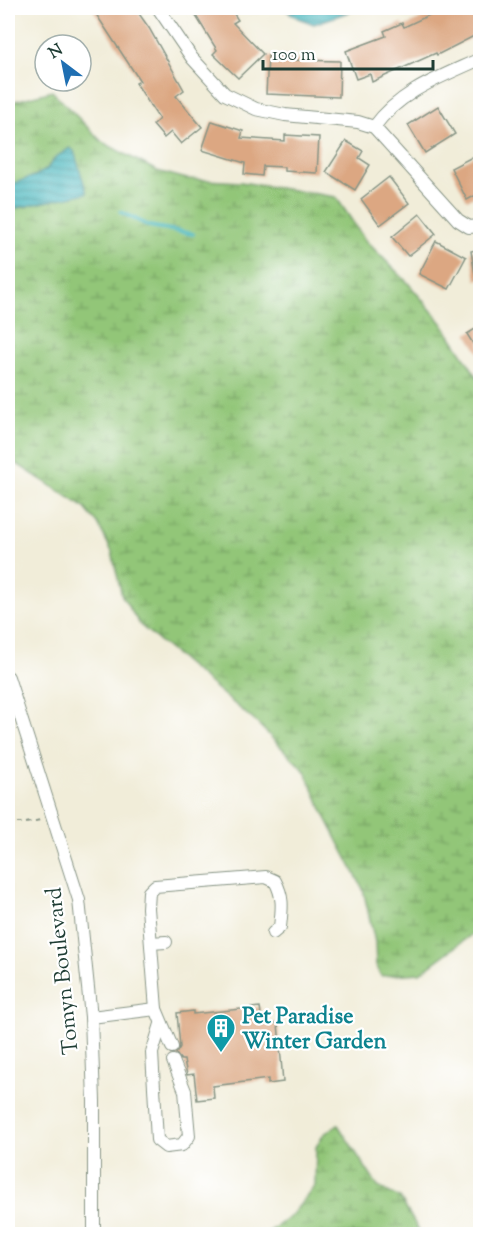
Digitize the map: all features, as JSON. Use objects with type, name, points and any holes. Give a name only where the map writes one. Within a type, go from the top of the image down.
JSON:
[{"type":"street","points":[[158,8],[192,58],[225,94],[256,109],[358,122],[374,127],[458,220],[469,227],[480,226]]},
{"type":"street","points":[[374,127],[382,115],[402,97],[480,59]]},
{"type":"street","name":"Tomyn Boulevard","points":[[8,677],[79,900],[91,1017],[94,1101],[94,1234]]},
{"type":"street","points":[[172,1047],[156,1009],[149,892],[155,886],[266,878],[275,881],[282,894],[280,927],[273,933]]},
{"type":"street","points":[[151,943],[166,942]]},
{"type":"street","points":[[91,1017],[156,1009]]},
{"type":"street","points":[[161,1024],[152,1053],[157,1140],[166,1147],[182,1145],[189,1136],[184,1091],[173,1061]]},
{"type":"path","points":[[8,823],[26,823],[54,817]]},
{"type":"green space","points":[[45,93],[54,93],[102,142],[157,171],[187,179],[241,182],[336,197],[365,240],[408,283],[442,323],[480,381],[480,928],[420,973],[381,976],[376,965],[375,942],[363,889],[325,816],[305,771],[256,722],[140,625],[122,596],[112,552],[98,524],[84,507],[8,458],[8,103]]},
{"type":"green space","points":[[338,1125],[378,1187],[400,1198],[421,1234],[266,1234],[291,1216],[315,1186],[316,1147],[324,1134]]},
{"type":"water","points":[[283,8],[360,8],[314,24],[298,18]]},
{"type":"water","points":[[70,148],[74,151],[87,193],[8,210],[8,185],[46,170],[56,157]]},
{"type":"building","points":[[92,8],[135,8],[149,28],[184,90],[176,96],[202,127],[181,144],[171,132],[164,138],[153,125],[159,119],[136,83],[140,81]]},
{"type":"building","points":[[191,8],[230,8],[238,20],[233,23],[263,54],[238,78],[213,54],[217,50]]},
{"type":"building","points":[[444,8],[480,8],[480,33],[437,55],[436,53],[372,82],[370,74],[356,79],[346,51],[386,36],[384,31],[402,23],[404,27]]},
{"type":"building","points":[[268,56],[293,57],[293,60],[340,61],[339,97],[266,94]]},
{"type":"building","points":[[438,106],[455,134],[425,153],[408,125]]},
{"type":"building","points":[[212,121],[243,131],[241,138],[285,141],[285,135],[319,137],[317,173],[284,171],[284,167],[263,166],[262,176],[244,174],[245,163],[202,150]]},
{"type":"building","points":[[346,141],[363,151],[359,158],[370,165],[355,190],[326,172]]},
{"type":"building","points":[[480,153],[480,193],[467,200],[451,168]]},
{"type":"building","points":[[389,177],[409,203],[380,225],[361,199]]},
{"type":"building","points":[[420,214],[436,234],[408,256],[392,237]]},
{"type":"building","points":[[436,241],[466,257],[449,289],[419,274]]},
{"type":"building","points":[[480,249],[480,279],[476,280],[471,251]]},
{"type":"building","points":[[480,326],[480,355],[467,334]]},
{"type":"building","name":"Pet Paradise Winter Garden","points":[[260,1007],[262,1024],[278,1023],[283,1082],[268,1084],[268,1079],[213,1086],[214,1098],[197,1100],[194,1074],[187,1075],[184,1060],[176,1054],[180,1047],[177,1013],[193,1011],[193,1014]]},
{"type":"waterway","points":[[121,212],[149,226],[193,234]]},
{"type":"place","name":"Pet Paradise Winter Garden","points":[[221,1054]]}]
